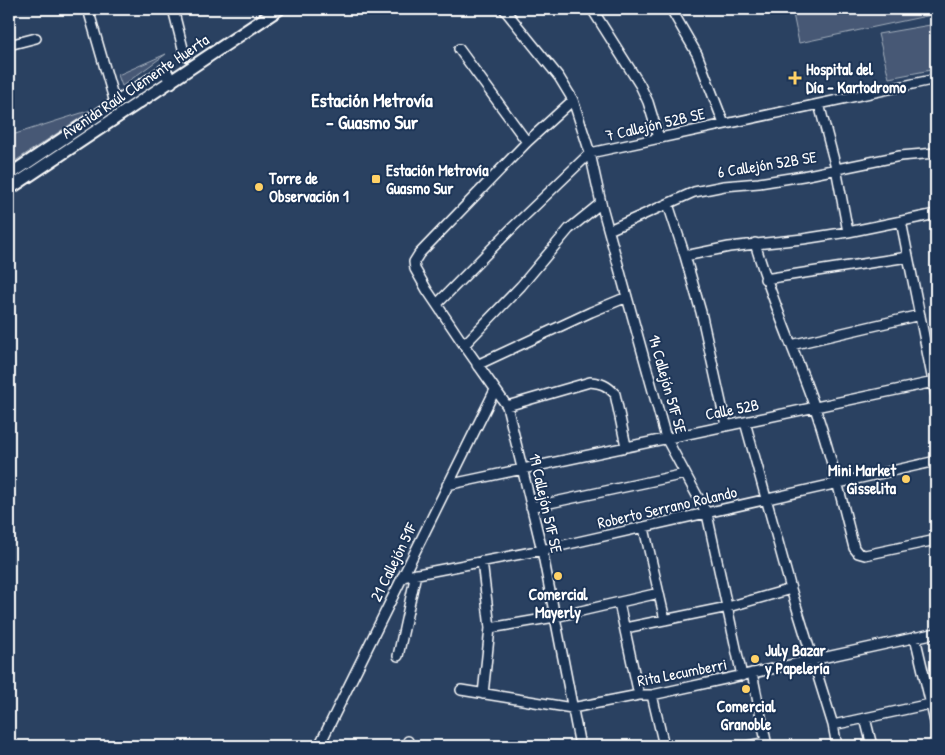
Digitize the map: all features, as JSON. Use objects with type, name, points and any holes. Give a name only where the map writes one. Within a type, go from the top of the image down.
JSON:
[{"type":"street","points":[[88,9],[116,103]]},
{"type":"street","points":[[173,9],[185,56]]},
{"type":"street","name":"Avenida Raúl Clemente Huerta","points":[[9,189],[279,9]]},
{"type":"street","name":"14 Callejón 51F SE","points":[[504,9],[559,77],[573,100],[590,154],[601,202],[666,438],[707,514],[742,676]]},
{"type":"street","points":[[592,9],[640,85],[648,102],[659,138]]},
{"type":"street","points":[[671,9],[697,54],[724,124]]},
{"type":"street","points":[[9,45],[36,38]]},
{"type":"street","points":[[459,49],[527,142],[573,100]]},
{"type":"street","name":"Avenida Raúl Clemente Huerta","points":[[9,175],[165,70],[171,82]]},
{"type":"street","name":"7 Callejón 52B SE","points":[[438,304],[513,227],[590,154],[936,80]]},
{"type":"street","points":[[819,104],[836,168],[848,232]]},
{"type":"street","name":"19 Callejón 51F SE","points":[[527,142],[419,254],[414,262],[415,269],[427,290],[507,406],[542,550],[580,746]]},
{"type":"street","name":"6 Callejón 52B SE","points":[[609,230],[694,192],[724,186],[759,183],[900,156],[936,153]]},
{"type":"street","points":[[464,346],[521,286],[569,229],[601,202]]},
{"type":"street","points":[[668,204],[701,312],[726,425]]},
{"type":"street","points":[[685,256],[755,243],[803,239],[848,232],[936,214]]},
{"type":"street","points":[[900,221],[936,396]]},
{"type":"street","points":[[755,243],[765,279],[815,408],[838,483],[854,548],[858,553],[865,554],[936,540]]},
{"type":"street","points":[[765,279],[908,257]]},
{"type":"street","points":[[477,365],[591,312],[628,297]]},
{"type":"street","points":[[791,345],[920,315]]},
{"type":"street","points":[[507,406],[590,382],[600,383],[609,387],[615,394],[626,446]]},
{"type":"street","name":"Calle 52B","points":[[447,485],[934,382]]},
{"type":"street","name":"21 Callejón 51F","points":[[318,746],[495,390]]},
{"type":"street","points":[[745,422],[791,589],[833,725],[837,746]]},
{"type":"street","name":"Roberto Serrano Rolando","points":[[402,577],[644,528],[936,461]]},
{"type":"street","points":[[531,507],[685,474]]},
{"type":"street","points":[[644,528],[665,620]]},
{"type":"street","points":[[482,562],[490,628],[483,694]]},
{"type":"street","points":[[398,656],[416,574]]},
{"type":"street","points":[[625,628],[728,607],[791,589]]},
{"type":"street","points":[[490,628],[555,617],[659,593]]},
{"type":"street","points":[[619,602],[640,695]]},
{"type":"street","name":"Rita Lecumberri","points":[[461,690],[572,708],[640,695],[652,695],[936,633]]},
{"type":"street","points":[[915,637],[936,726]]},
{"type":"street","points":[[747,746],[766,744],[752,673]]},
{"type":"street","points":[[652,695],[664,746]]},
{"type":"street","points":[[833,725],[930,704]]},
{"type":"street","points":[[865,718],[872,746]]},
{"type":"shaded area","points":[[792,9],[936,9],[936,14],[799,43]]},
{"type":"shaded area","points":[[936,24],[936,69],[889,78],[878,34]]},
{"type":"shaded area","points":[[166,54],[122,86],[118,75]]},
{"type":"shaded area","points":[[94,109],[9,165],[9,136]]},
{"type":"place","name":"Hospital del Día - Kartodromo","points":[[795,78]]},
{"type":"place","name":"Estación Metrovía Guasmo Sur","points":[[376,179]]},
{"type":"place","name":"Torre de Observación 1","points":[[259,187]]},
{"type":"place","name":"Mini Market Gisselita","points":[[906,479]]},
{"type":"place","name":"Comercial Mayerly","points":[[558,576]]},
{"type":"place","name":"July Bazar y Papelería","points":[[755,659]]},
{"type":"place","name":"Comercial Granoble","points":[[746,689]]},
{"type":"district","name":"Estación Metrovía - Guasmo Sur","points":[[372,111]]}]
